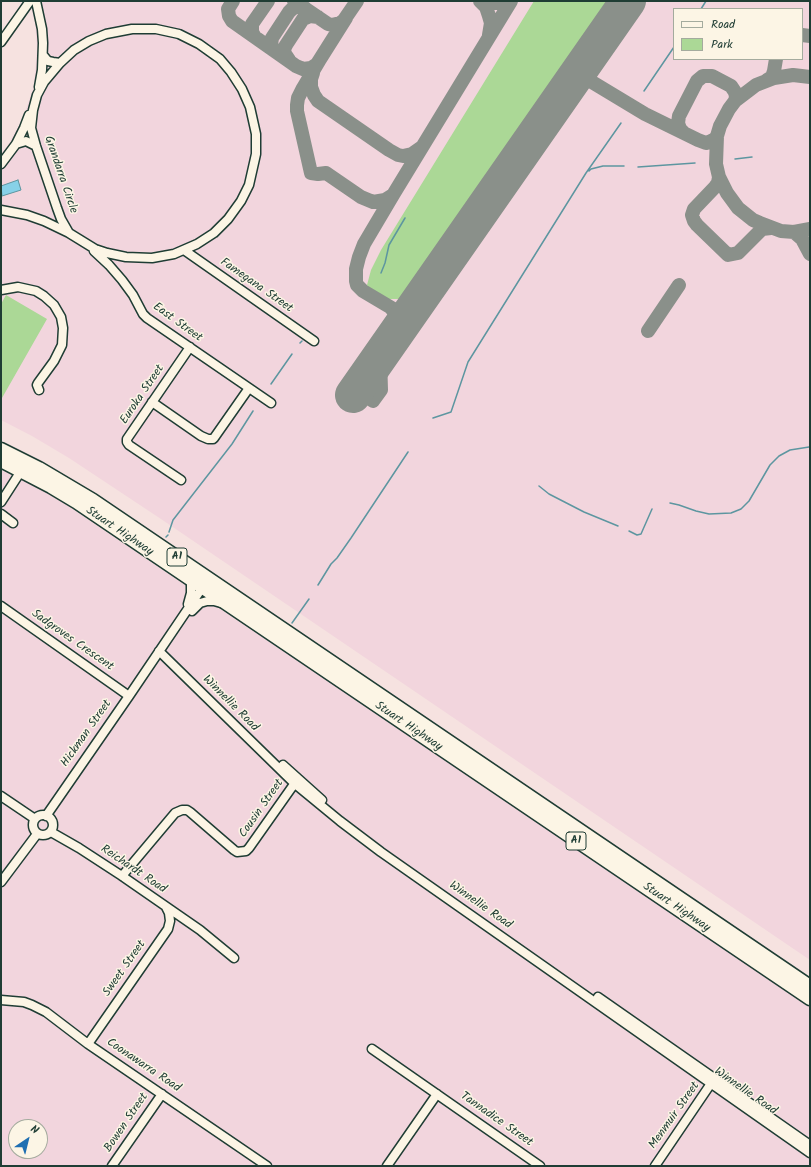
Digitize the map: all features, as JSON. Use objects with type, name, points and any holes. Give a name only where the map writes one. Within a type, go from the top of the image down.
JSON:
[{"type":"highway","name":"Stuart Highway","points":[[1,449],[66,483],[221,587],[654,887],[810,999]]},
{"type":"highway","name":"Stuart Highway","points":[[1,461],[21,470],[76,502],[190,580],[654,887],[810,986]]},
{"type":"highway","points":[[108,511],[115,519],[136,533],[139,545]]},
{"type":"highway","points":[[157,544],[161,550],[203,579],[204,588],[212,584],[221,587]]},
{"type":"street","points":[[1,42],[30,1]]},
{"type":"street","points":[[1,164],[16,144],[24,128],[35,101],[40,80],[43,55],[42,29],[36,1]]},
{"type":"street","name":"Grandarra Circle","points":[[132,29],[156,29],[179,34],[199,44],[220,59],[242,89],[250,107],[256,134],[255,158],[249,185],[236,211],[222,226],[206,239],[184,250],[174,254],[158,257],[131,258],[101,252],[69,233],[62,220],[31,128],[35,101],[44,82],[60,63],[81,45],[106,34],[132,29]]},
{"type":"street","points":[[43,55],[48,60],[60,63]]},
{"type":"street","points":[[16,144],[26,141],[36,146]]},
{"type":"street","points":[[44,221],[53,217],[57,208]]},
{"type":"street","points":[[1,210],[27,215],[69,233]]},
{"type":"street","name":"East Street","points":[[86,244],[104,259],[119,276],[133,295],[145,317],[271,403]]},
{"type":"street","name":"Famegana Street","points":[[184,250],[314,341]]},
{"type":"street","points":[[119,276],[117,271],[119,264],[125,259],[131,258]]},
{"type":"street","points":[[1,290],[18,287],[36,291],[54,305],[61,317],[63,334],[62,345],[54,361],[38,383],[37,385],[39,390]]},
{"type":"street","name":"Euroka Street","points":[[181,480],[129,445],[127,439],[190,347]]},
{"type":"street","points":[[152,402],[201,436],[212,439],[249,388]]},
{"type":"street","points":[[1,502],[21,470]]},
{"type":"street","points":[[1,514],[13,523]]},
{"type":"street","name":"Hickman Street","points":[[188,612],[191,593],[190,580]]},
{"type":"street","name":"Hickman Street","points":[[46,816],[204,588]]},
{"type":"street","name":"Hickman Street","points":[[188,612],[200,603],[210,601],[231,607]]},
{"type":"street","name":"Sadgroves Crescent","points":[[1,606],[129,696]]},
{"type":"street","name":"Winnellie Road","points":[[162,650],[296,781],[328,806],[713,1081],[810,1153]]},
{"type":"street","name":"Cousin Street","points":[[122,876],[175,814],[182,810],[190,812],[237,852],[246,851],[296,781]]},
{"type":"street","points":[[1,796],[34,819]]},
{"type":"street","points":[[40,815],[46,816],[52,821],[53,825],[51,832],[45,836],[37,834],[33,827],[34,819],[40,815]]},
{"type":"street","name":"Reichardt Road","points":[[51,832],[79,848],[166,906],[200,930],[234,958]]},
{"type":"street","points":[[1,882],[37,834]]},
{"type":"street","name":"Sweet Street","points":[[88,1044],[168,929],[170,921],[166,906]]},
{"type":"street","name":"Coonawarra Road","points":[[1,1000],[24,1002],[46,1012],[88,1044],[267,1166]]},
{"type":"street","name":"Tannadice Street","points":[[372,1048],[540,1166]]},
{"type":"street","name":"Winnellie Road","points":[[713,1081],[810,1145]]},
{"type":"street","name":"Menmuir Street","points":[[655,1166],[713,1081]]},
{"type":"street","name":"Bowen Street","points":[[112,1166],[162,1094]]},
{"type":"street","points":[[387,1166],[437,1094]]},
{"type":"shaded area","points":[[29,1],[810,1],[810,960],[161,519],[69,458],[1,420],[1,154],[8,145],[23,118],[34,86],[37,49],[35,21]]},
{"type":"shaded area","points":[[1,470],[14,475],[56,498],[810,1007],[810,1166],[1,1166]]},
{"type":"green space","points":[[534,1],[610,1],[403,299],[387,299],[368,287],[367,285],[371,270],[381,250]]},
{"type":"green space","points":[[6,295],[47,319],[1,398],[1,304]]},
{"type":"water","points":[[18,180],[21,190],[2,196],[1,186]]},
{"type":"waterway","points":[[702,8],[706,1]]},
{"type":"waterway","points":[[644,91],[673,48]]},
{"type":"waterway","points":[[433,418],[451,412],[468,362],[586,173],[621,123]]},
{"type":"waterway","points":[[735,159],[752,157]]},
{"type":"waterway","points":[[638,167],[695,163]]},
{"type":"waterway","points":[[589,171],[591,169],[603,166],[624,166]]},
{"type":"waterway","points":[[381,273],[389,245],[405,218]]},
{"type":"waterway","points":[[271,384],[292,354]]},
{"type":"waterway","points":[[169,532],[173,520],[232,444],[253,411]]},
{"type":"waterway","points":[[670,503],[709,514],[731,513],[741,509],[749,501],[770,465],[779,456],[790,450],[809,447]]},
{"type":"waterway","points":[[318,585],[408,452]]},
{"type":"waterway","points":[[539,486],[549,494],[584,512],[618,526]]},
{"type":"waterway","points":[[629,531],[637,535],[641,534],[652,509]]},
{"type":"waterway","points":[[292,623],[309,599]]},
{"type":"taxiway","points":[[233,1],[228,9],[229,16],[232,21],[296,66],[303,69],[311,68],[317,64],[346,18]]},
{"type":"taxiway","points":[[255,37],[252,32],[252,24],[268,1]]},
{"type":"taxiway","points":[[294,1],[328,24],[332,25],[340,23],[344,20],[357,1]]},
{"type":"taxiway","points":[[480,1],[486,7],[491,23],[489,35]]},
{"type":"taxiway","points":[[483,1],[487,3],[497,3],[500,1]]},
{"type":"taxiway","points":[[418,304],[406,311],[395,310],[363,291],[357,285],[356,281],[356,269],[359,257],[364,244],[393,195],[511,1]]},
{"type":"taxiway","points":[[275,51],[271,45],[272,38],[289,12],[296,7],[305,8]]},
{"type":"taxiway","points":[[289,60],[284,49],[303,19],[310,16],[318,17]]},
{"type":"taxiway","points":[[803,35],[810,36]]},
{"type":"taxiway","points":[[767,80],[772,77],[776,60]]},
{"type":"taxiway","points":[[319,61],[303,88],[298,98],[297,105],[297,111],[311,173],[326,173],[361,197],[373,202],[385,200],[393,195]]},
{"type":"taxiway","points":[[313,73],[311,87],[318,101],[389,150],[403,156],[412,154],[422,147]]},
{"type":"taxiway","points":[[577,73],[645,114],[698,140],[706,143],[715,139],[717,136]]},
{"type":"taxiway","points":[[810,77],[793,75],[774,78],[756,85],[735,101],[720,126],[717,136],[716,164],[719,177],[727,193],[738,208],[753,220],[781,231],[794,232],[810,229]]},
{"type":"taxiway","points":[[684,133],[680,129],[678,123],[679,116],[697,81],[703,76],[712,76],[731,86],[735,92],[735,101]]},
{"type":"taxiway","points":[[719,177],[718,183],[715,187],[694,209],[692,215],[697,225],[728,255],[738,253],[762,229],[771,228]]},
{"type":"taxiway","points":[[794,232],[802,239],[810,254]]},
{"type":"taxiway","points":[[648,331],[679,285]]},
{"type":"taxiway","points":[[391,308],[399,320],[399,328],[395,335]]},
{"type":"taxiway","points":[[357,389],[373,401],[381,390],[380,357]]},
{"type":"runway","points":[[353,395],[628,1]]}]
